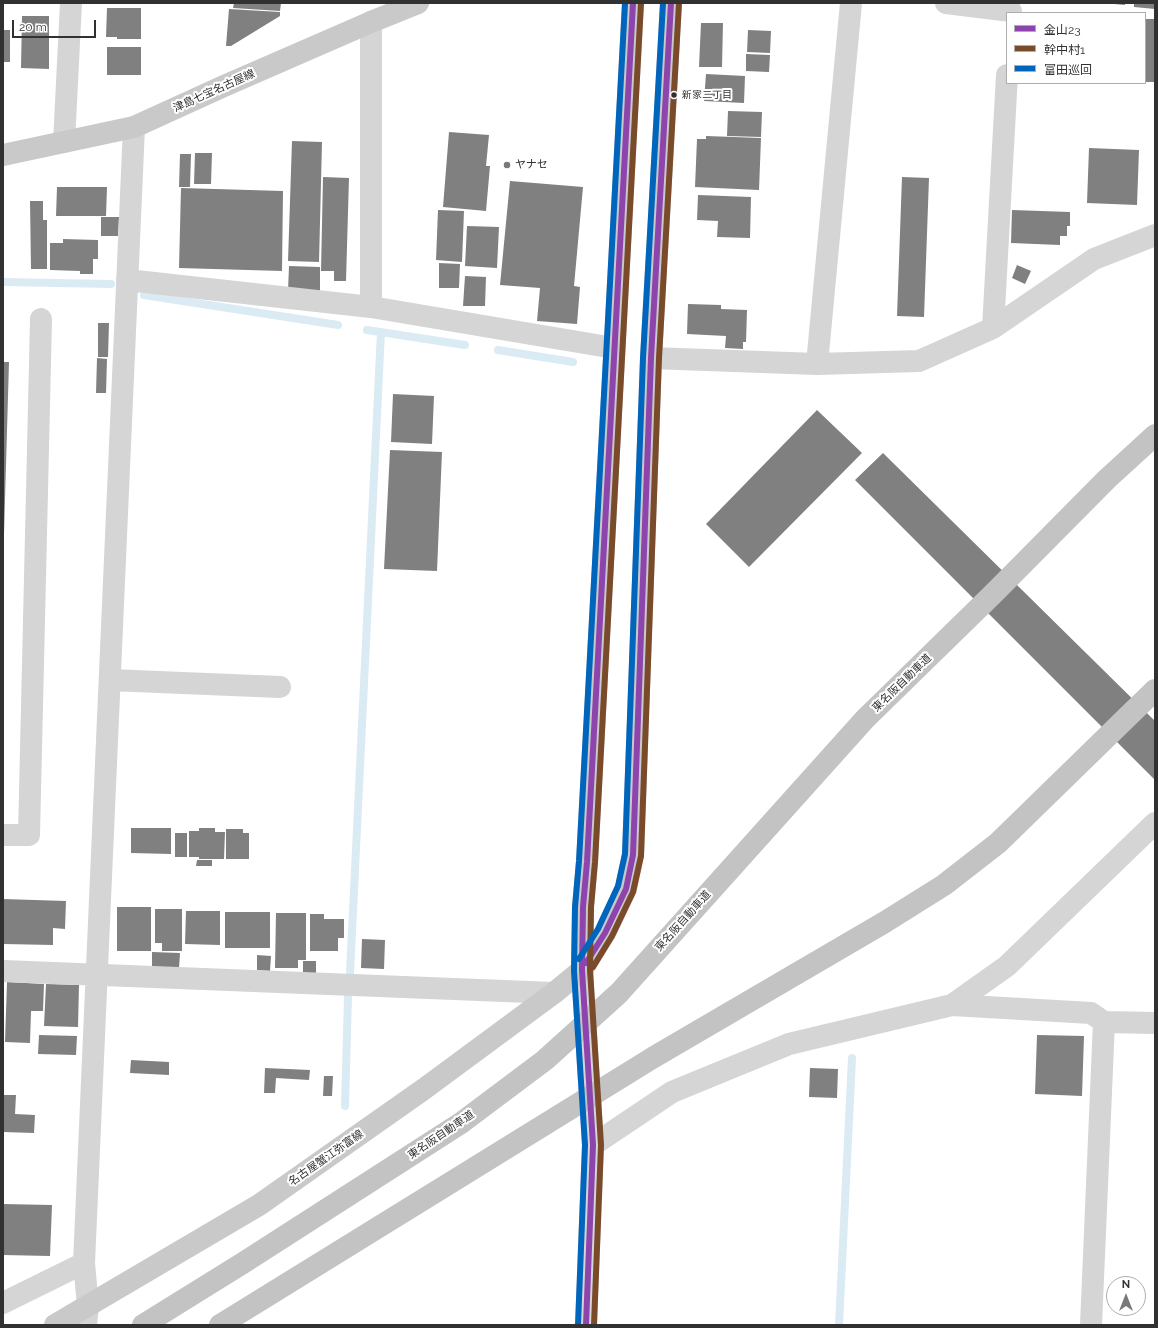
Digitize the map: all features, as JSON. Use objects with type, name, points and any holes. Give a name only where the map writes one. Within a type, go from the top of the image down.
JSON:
[{"type":"highway","name":"東名阪自動車道","points":[[143,1325],[244,1264],[461,1123],[545,1060],[619,993],[865,719],[1107,479],[1155,435]]},
{"type":"highway","points":[[220,1325],[654,1057],[885,922],[944,885],[998,843],[1155,690]]},
{"type":"main road","name":"津島七宝名古屋線","points":[[3,155],[134,127],[224,86],[418,3]]},
{"type":"main road","points":[[582,970],[584,907],[633,3]]},
{"type":"main road","name":"名古屋蟹江弥富線","points":[[55,1325],[87,1315],[259,1204],[424,1090],[554,993],[582,970],[605,933],[626,889],[633,855],[651,358],[671,3]]},
{"type":"street","points":[[64,142],[71,3]]},
{"type":"street","points":[[817,364],[851,3]]},
{"type":"street","points":[[946,3],[1011,9]]},
{"type":"street","points":[[371,22],[371,307]]},
{"type":"street","points":[[993,328],[1007,84]]},
{"type":"street","points":[[87,1315],[84,1262],[134,127]]},
{"type":"street","points":[[651,358],[817,364],[919,361],[993,328],[1094,259],[1155,235]]},
{"type":"street","points":[[128,280],[371,307],[614,348]]},
{"type":"street","points":[[3,835],[29,836],[41,319]]},
{"type":"street","points":[[110,680],[280,687]]},
{"type":"street","points":[[952,1005],[1007,966],[1155,823]]},
{"type":"street","points":[[582,970],[593,1145],[586,1325]]},
{"type":"street","points":[[3,971],[554,993]]},
{"type":"street","points":[[593,1145],[672,1092],[789,1044],[952,1005],[1090,1013],[1104,1022],[1155,1023]]},
{"type":"street","points":[[1092,1325],[1104,1022]]},
{"type":"street","points":[[3,1303],[84,1262]]},
{"type":"building","points":[[234,3],[281,3],[280,11],[233,8]]},
{"type":"building","points":[[1125,3],[1125,5],[1114,4]]},
{"type":"building","points":[[1134,3],[1155,3],[1155,9],[1134,7]]},
{"type":"building","points":[[107,8],[141,8],[141,39],[117,39],[117,37],[106,37]]},
{"type":"building","points":[[229,9],[280,12],[280,16],[231,46],[226,46]]},
{"type":"building","points":[[22,16],[49,16],[49,69],[21,68]]},
{"type":"building","points":[[1146,19],[1155,19],[1155,82],[1146,82]]},
{"type":"building","points":[[701,23],[723,23],[722,67],[699,67]]},
{"type":"building","points":[[3,30],[10,30],[10,62],[3,62]]},
{"type":"building","points":[[748,30],[771,31],[770,53],[747,52]]},
{"type":"building","points":[[107,47],[141,47],[141,75],[107,75]]},
{"type":"building","points":[[746,54],[770,55],[769,72],[746,71]]},
{"type":"building","points":[[706,74],[745,76],[744,103],[704,101]]},
{"type":"building","points":[[728,111],[762,112],[761,137],[727,136]]},
{"type":"building","points":[[449,132],[489,135],[486,166],[490,166],[486,211],[443,207]]},
{"type":"building","points":[[706,136],[761,138],[759,190],[695,187],[697,139],[706,139]]},
{"type":"building","points":[[292,141],[322,142],[319,262],[288,261]]},
{"type":"building","points":[[1089,148],[1139,150],[1137,205],[1087,203]]},
{"type":"building","points":[[195,153],[212,153],[211,184],[194,184]]},
{"type":"building","points":[[180,154],[191,154],[190,187],[179,187]]},
{"type":"building","points":[[323,177],[349,178],[346,281],[334,281],[334,271],[321,271]]},
{"type":"building","points":[[902,177],[929,178],[924,317],[897,316]]},
{"type":"building","points":[[510,181],[583,187],[574,286],[580,287],[577,324],[537,321],[540,288],[500,285]]},
{"type":"building","points":[[57,187],[107,187],[106,216],[56,216]]},
{"type":"building","points":[[181,188],[283,191],[282,271],[179,268]]},
{"type":"building","points":[[698,195],[751,197],[750,238],[717,237],[718,221],[697,220]]},
{"type":"building","points":[[30,201],[43,201],[43,220],[47,220],[47,269],[31,269]]},
{"type":"building","points":[[438,210],[464,211],[462,262],[436,260]]},
{"type":"building","points":[[1012,210],[1070,212],[1070,226],[1067,226],[1067,236],[1060,236],[1060,245],[1011,243]]},
{"type":"building","points":[[101,217],[119,217],[118,236],[101,236]]},
{"type":"building","points":[[467,226],[499,227],[497,268],[465,266]]},
{"type":"building","points":[[63,239],[98,240],[98,259],[93,259],[93,274],[80,274],[80,271],[50,270],[50,243],[63,243]]},
{"type":"building","points":[[439,263],[460,264],[459,288],[439,288]]},
{"type":"building","points":[[1017,265],[1031,271],[1025,284],[1012,278]]},
{"type":"building","points":[[289,266],[320,267],[320,292],[288,291]]},
{"type":"building","points":[[465,276],[486,277],[485,306],[463,306]]},
{"type":"building","points":[[688,304],[721,305],[721,309],[747,310],[746,342],[743,342],[743,349],[725,348],[726,336],[687,334]]},
{"type":"building","points":[[98,323],[109,323],[108,357],[98,357]]},
{"type":"building","points":[[97,358],[107,359],[106,393],[96,393]]},
{"type":"building","points":[[3,362],[9,362],[4,534],[3,534]]},
{"type":"building","points":[[393,394],[434,396],[432,444],[391,442]]},
{"type":"building","points":[[817,410],[862,453],[749,567],[706,524]]},
{"type":"building","points":[[390,450],[442,452],[437,571],[384,569]]},
{"type":"building","points":[[883,453],[1155,721],[1155,780],[855,480]]},
{"type":"building","points":[[131,828],[171,828],[171,854],[131,853]]},
{"type":"building","points":[[199,828],[215,828],[215,832],[225,832],[224,859],[199,859],[199,857],[189,857],[189,831],[199,831]]},
{"type":"building","points":[[226,829],[243,829],[243,833],[249,833],[249,859],[226,859]]},
{"type":"building","points":[[175,833],[187,833],[187,857],[175,857]]},
{"type":"building","points":[[197,860],[212,860],[212,866],[196,866]]},
{"type":"building","points":[[3,899],[66,901],[65,929],[53,928],[53,945],[3,944]]},
{"type":"building","points":[[117,907],[151,907],[151,951],[117,951]]},
{"type":"building","points":[[155,909],[182,909],[182,951],[162,951],[162,943],[155,943]]},
{"type":"building","points":[[186,911],[220,911],[220,945],[185,944]]},
{"type":"building","points":[[225,912],[270,912],[270,948],[225,948]]},
{"type":"building","points":[[276,913],[306,913],[306,960],[298,960],[298,968],[275,968]]},
{"type":"building","points":[[310,914],[324,914],[324,919],[344,919],[344,938],[338,938],[338,951],[310,951]]},
{"type":"building","points":[[362,939],[385,940],[384,969],[361,968]]},
{"type":"building","points":[[152,952],[180,953],[179,968],[152,967]]},
{"type":"building","points":[[257,955],[271,956],[270,971],[257,970]]},
{"type":"building","points":[[303,961],[316,961],[316,974],[303,974]]},
{"type":"building","points":[[7,982],[44,984],[43,1011],[31,1011],[30,1043],[5,1042]]},
{"type":"building","points":[[46,984],[79,985],[78,1027],[44,1026]]},
{"type":"building","points":[[39,1035],[77,1036],[76,1055],[38,1054]]},
{"type":"building","points":[[1037,1035],[1084,1036],[1082,1096],[1035,1094]]},
{"type":"building","points":[[131,1060],[169,1062],[169,1075],[130,1073]]},
{"type":"building","points":[[265,1068],[310,1070],[309,1080],[276,1078],[275,1093],[264,1093]]},
{"type":"building","points":[[810,1068],[838,1069],[837,1098],[809,1097]]},
{"type":"building","points":[[324,1076],[333,1076],[332,1096],[323,1096]]},
{"type":"building","points":[[3,1095],[16,1095],[15,1114],[35,1115],[34,1133],[3,1132]]},
{"type":"building","points":[[3,1204],[52,1205],[50,1256],[3,1255]]},
{"type":"waterway","points":[[3,282],[111,284]]},
{"type":"waterway","points":[[144,295],[338,325]]},
{"type":"waterway","points":[[367,330],[465,345]]},
{"type":"waterway","points":[[350,973],[381,332]]},
{"type":"waterway","points":[[498,350],[573,362]]},
{"type":"waterway","points":[[345,1106],[348,996]]},
{"type":"waterway","points":[[839,1325],[852,1058]]},
{"type":"transit line","name":"富田巡回","points":[[578,1325],[585,1145],[574,971],[575,907],[579,861],[625,3]]},
{"type":"transit line","name":"金山23","points":[[586,1325],[593,1145],[582,970],[583,907],[587,862],[633,3]]},
{"type":"transit line","name":"幹中村1","points":[[594,1325],[601,1145],[590,970],[591,907],[595,862],[641,3]]},
{"type":"transit line","name":"富田巡回","points":[[579,959],[598,929],[618,886],[625,854],[643,358],[663,3]]},
{"type":"transit line","name":"金山23","points":[[586,963],[605,933],[626,889],[633,855],[651,358],[671,3]]},
{"type":"transit line","name":"幹中村1","points":[[593,967],[612,936],[633,892],[641,856],[659,358],[679,3]]},
{"type":"place","name":"新家二丁目","points":[[674,95]]},
{"type":"place","name":"ヤナセ","points":[[507,165]]}]
